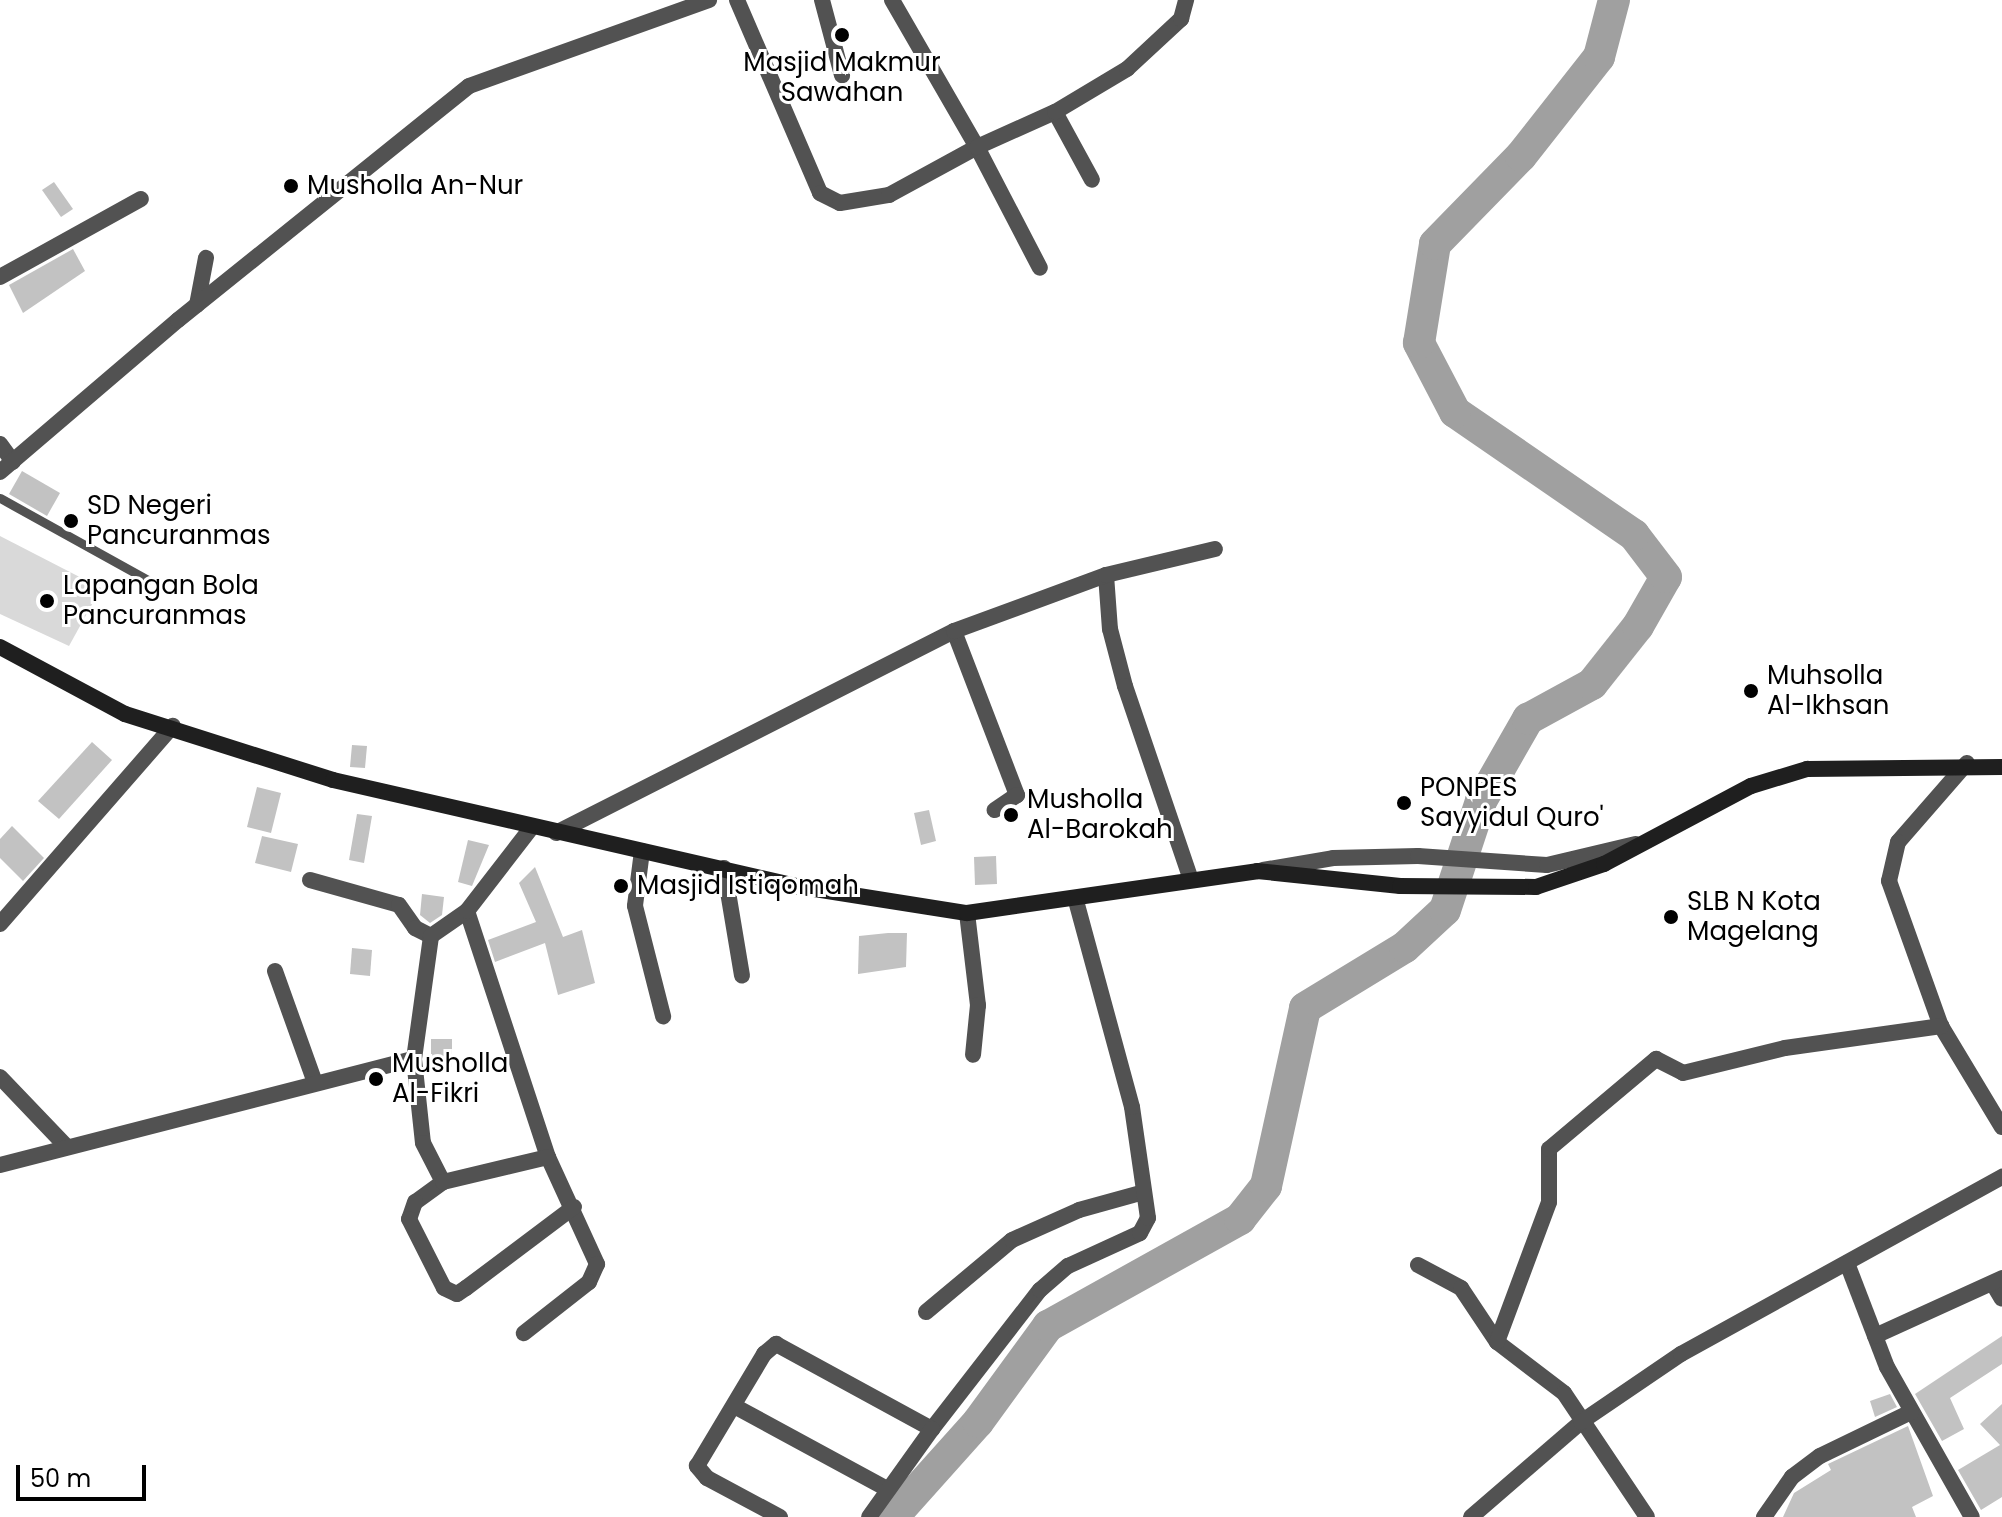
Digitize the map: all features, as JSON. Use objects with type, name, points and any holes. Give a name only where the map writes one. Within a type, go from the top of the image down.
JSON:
[{"type":"street","points":[[0,444],[6,467],[197,305],[469,86],[709,0]]},
{"type":"street","points":[[737,0],[788,107],[814,184],[830,200],[889,195],[977,147],[1055,112],[1145,53],[1181,19],[1186,0]]},
{"type":"street","points":[[822,0],[842,75]]},
{"type":"street","points":[[892,0],[977,147],[1040,268]]},
{"type":"street","points":[[1055,112],[1092,180]]},
{"type":"street","points":[[0,277],[141,199]]},
{"type":"street","points":[[197,305],[206,258]]},
{"type":"street","points":[[556,833],[954,631],[1106,575],[1215,549]]},
{"type":"street","points":[[1106,575],[1110,629],[1125,686],[1190,877]]},
{"type":"street","points":[[954,631],[1017,795],[995,810]]},
{"type":"street","points":[[0,647],[125,714],[173,726],[333,780],[556,833],[920,910],[967,913],[1076,901],[1190,877],[1257,871],[1333,858],[1418,856],[1547,865],[1640,843]]},
{"type":"street","points":[[0,924],[173,726]]},
{"type":"street","points":[[1257,871],[1400,886],[1507,887],[1570,879],[1751,786],[1807,769],[1967,763],[2002,767]]},
{"type":"street","points":[[1967,763],[1898,842],[1890,860],[1899,922],[1941,1026],[2002,1127]]},
{"type":"street","points":[[443,1182],[423,1143],[414,1059],[431,936],[467,911],[532,827]]},
{"type":"street","points":[[642,851],[635,906],[663,1016]]},
{"type":"street","points":[[724,868],[742,975]]},
{"type":"street","points":[[310,880],[399,905],[415,928],[431,936]]},
{"type":"street","points":[[869,1517],[932,1429],[1040,1290],[1068,1266],[1140,1233],[1148,1218],[1132,1107],[1076,901]]},
{"type":"street","points":[[467,911],[548,1157],[595,1255],[595,1277],[524,1333]]},
{"type":"street","points":[[967,913],[978,1005],[973,1055]]},
{"type":"street","points":[[275,971],[315,1083]]},
{"type":"street","points":[[1497,1342],[1549,1202],[1549,1149],[1656,1059],[1683,1073],[1785,1048],[1941,1026]]},
{"type":"street","points":[[0,1165],[414,1059]]},
{"type":"street","points":[[0,1077],[67,1147]]},
{"type":"street","points":[[548,1157],[443,1182],[415,1202],[409,1219],[449,1293],[466,1288],[574,1207]]},
{"type":"street","points":[[1471,1517],[1581,1422],[1681,1354],[2002,1177]]},
{"type":"street","points":[[926,1312],[1012,1240],[1079,1210],[1144,1192]]},
{"type":"street","points":[[1847,1263],[1875,1336],[1911,1412],[1972,1517]]},
{"type":"street","points":[[1418,1265],[1467,1294],[1497,1342],[1564,1393],[1647,1517]]},
{"type":"street","points":[[1875,1336],[1999,1287]]},
{"type":"street","points":[[780,1517],[697,1470],[776,1344],[932,1429]]},
{"type":"street","points":[[736,1407],[887,1489]]},
{"type":"street","points":[[1764,1517],[1792,1477],[1820,1456],[1911,1412]]},
{"type":"lane","points":[[0,498],[148,580]]},
{"type":"shaded area","name":"Lapangan Bola Pancuranmas","points":[[0,536],[101,588],[69,646],[0,614]]},
{"type":"building","points":[[54,182],[73,209],[61,217],[42,190]]},
{"type":"building","points":[[73,249],[85,271],[23,313],[9,285]]},
{"type":"building","points":[[22,471],[60,493],[47,516],[9,494]]},
{"type":"building","points":[[92,742],[112,760],[59,819],[38,801]]},
{"type":"building","points":[[352,745],[367,746],[365,768],[350,767]]},
{"type":"building","points":[[257,787],[281,793],[271,833],[247,827]]},
{"type":"building","points":[[929,810],[936,841],[921,845],[914,813]]},
{"type":"building","points":[[357,814],[372,816],[364,863],[349,860]]},
{"type":"building","points":[[12,826],[44,858],[23,881],[0,858],[0,839]]},
{"type":"building","points":[[262,836],[298,844],[291,872],[255,863]]},
{"type":"building","points":[[468,840],[489,845],[472,886],[458,882]]},
{"type":"building","points":[[996,856],[997,884],[975,885],[974,857]]},
{"type":"building","points":[[535,867],[563,937],[582,930],[595,983],[558,995],[545,943],[495,962],[488,940],[536,922],[519,883]]},
{"type":"building","points":[[422,894],[444,897],[442,915],[430,923],[420,915]]},
{"type":"building","points":[[907,933],[906,967],[858,974],[859,936]]},
{"type":"building","points":[[352,948],[372,950],[370,976],[350,974]]},
{"type":"building","points":[[431,1039],[452,1039],[452,1067],[431,1067]]},
{"type":"building","points":[[2002,1336],[2002,1364],[1950,1398],[1964,1429],[1942,1441],[1915,1394]]},
{"type":"building","points":[[1890,1394],[1897,1407],[1875,1417],[1870,1401]]},
{"type":"building","points":[[2002,1404],[2002,1497],[1981,1510],[1958,1470],[2000,1445],[1980,1424]]},
{"type":"building","points":[[1908,1426],[1933,1496],[1912,1507],[1916,1517],[1783,1517],[1794,1493],[1831,1470],[1828,1464]]},
{"type":"waterway","points":[[893,1517],[978,1422],[1048,1326],[1240,1219],[1266,1186],[1305,1008],[1405,947],[1445,910],[1481,801],[1528,719],[1592,684],[1638,626],[1666,577],[1634,535],[1455,412],[1419,343],[1435,244],[1521,156],[1599,57],[1614,0]]},
{"type":"place","name":"Masjid Makmur Sawahan","points":[[842,35]]},
{"type":"place","name":"Musholla An-Nur","points":[[291,186]]},
{"type":"place","name":"SD Negeri Pancuranmas","points":[[71,521]]},
{"type":"place","name":"Lapangan Bola Pancuranmas","points":[[47,601]]},
{"type":"place","name":"Muhsolla Al-Ikhsan","points":[[1751,691]]},
{"type":"place","name":"PONPES Sayyidul Quro'","points":[[1404,803]]},
{"type":"place","name":"Musholla Al-Barokah","points":[[1011,815]]},
{"type":"place","name":"Masjid Istiqomah","points":[[621,886]]},
{"type":"place","name":"SLB N Kota Magelang","points":[[1671,917]]},
{"type":"place","name":"Musholla Al-Fikri","points":[[376,1079]]}]
